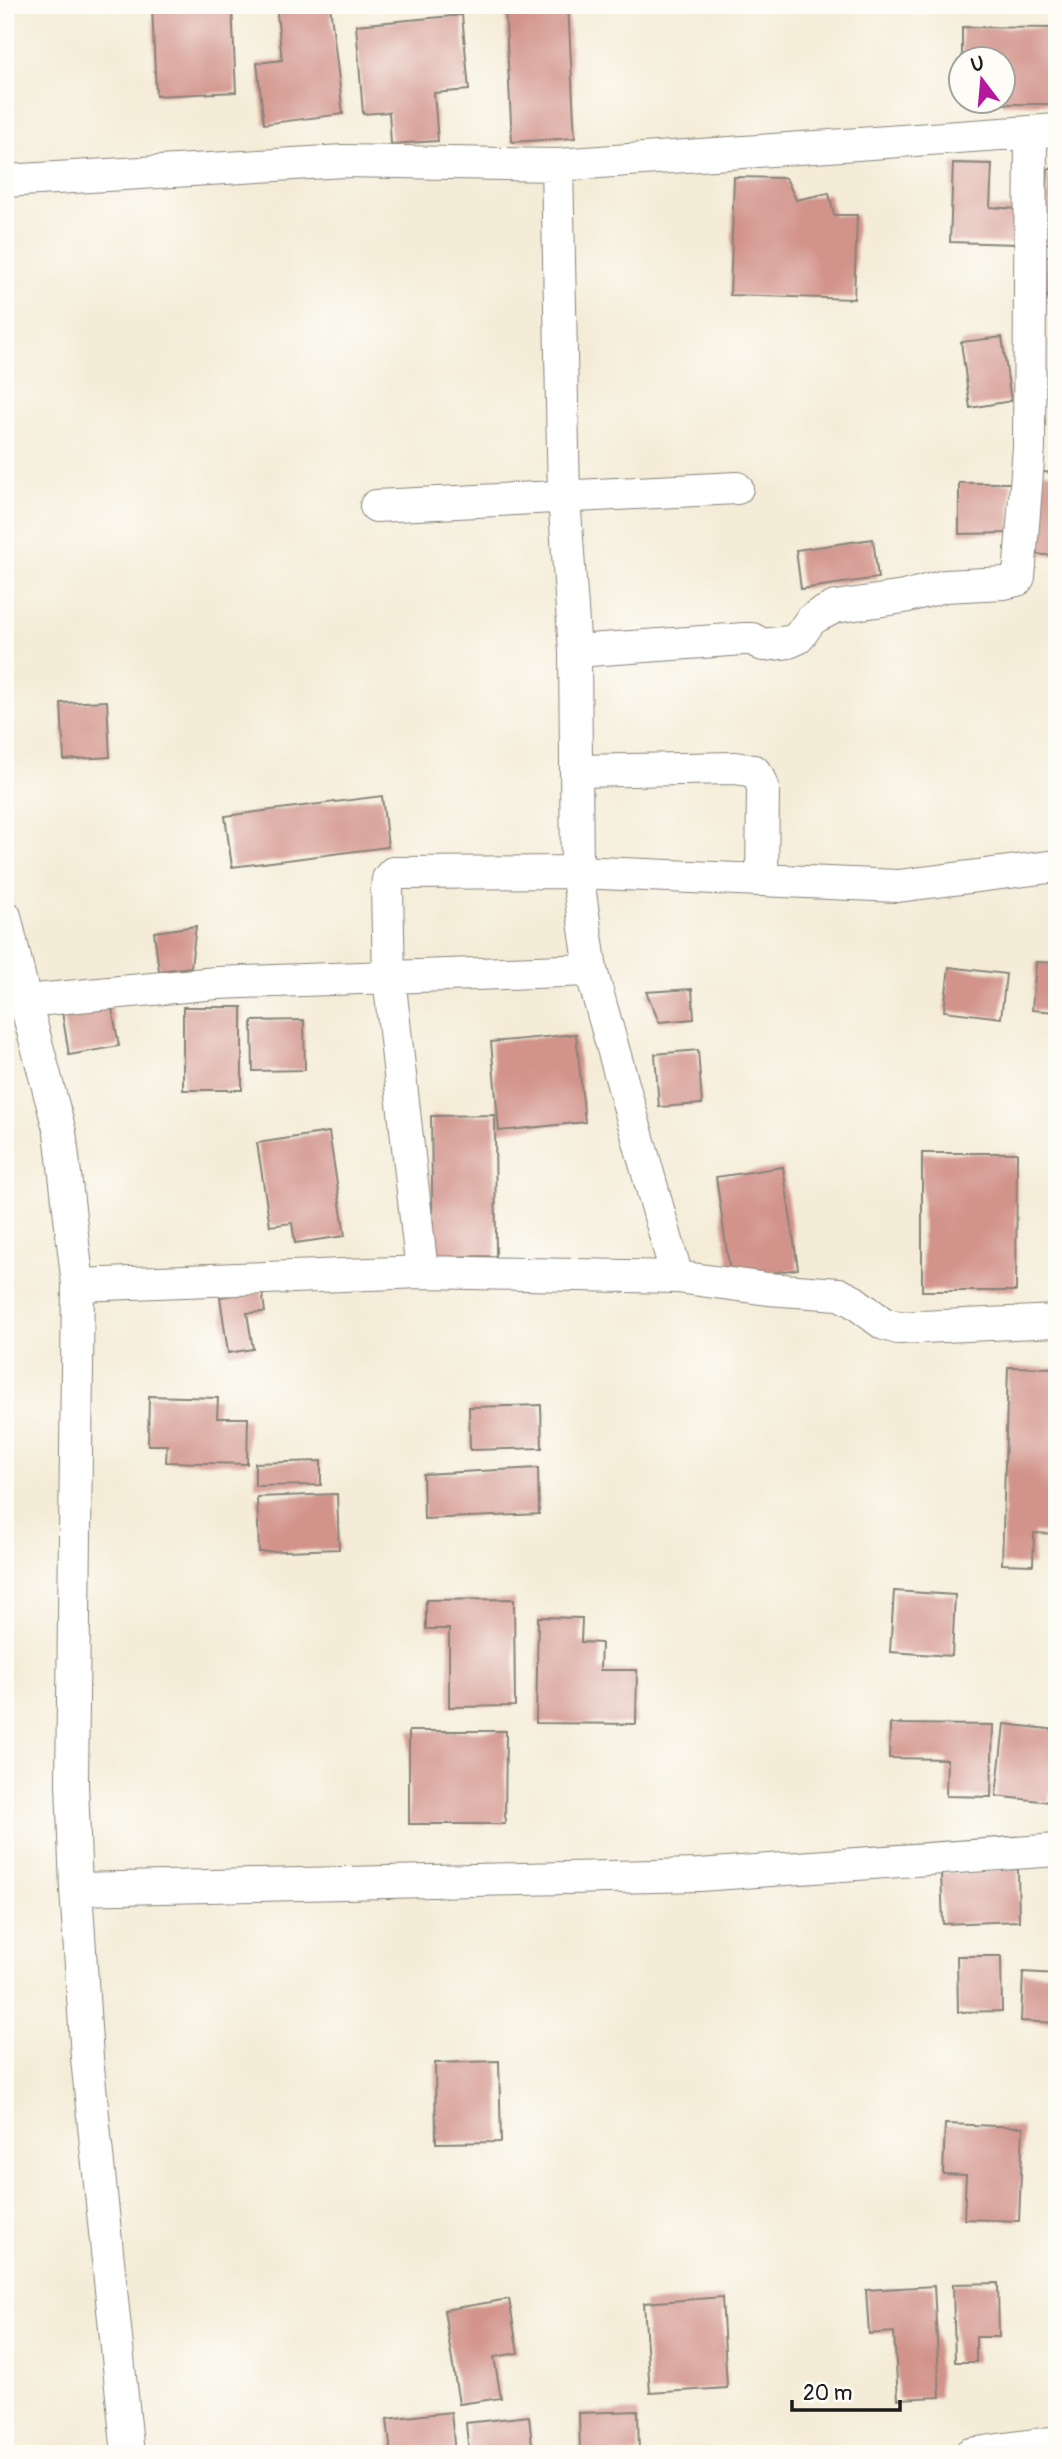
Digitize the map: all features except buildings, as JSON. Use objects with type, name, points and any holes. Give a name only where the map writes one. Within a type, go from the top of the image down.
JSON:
[{"type":"street","points":[[5,181],[344,161],[557,165],[1044,131],[1029,447],[1018,579],[1004,583],[945,586],[904,597],[835,607],[817,615],[798,638],[789,642],[763,645],[752,639],[744,639],[575,651]]},
{"type":"street","points":[[557,165],[564,498],[575,651],[577,872],[591,970],[677,1277]]},
{"type":"street","points":[[376,506],[737,488]]},
{"type":"street","points":[[576,771],[735,768],[754,771],[763,788],[762,880]]},
{"type":"street","points":[[422,1272],[388,977],[387,882],[390,875],[395,872],[577,872],[898,886],[1057,866]]},
{"type":"street","points":[[5,916],[60,1132],[78,1285],[72,1783],[76,1889],[87,2058],[128,2454]]},
{"type":"street","points":[[25,1001],[216,983],[591,970]]},
{"type":"street","points":[[78,1285],[422,1272],[677,1277],[768,1289],[839,1294],[884,1324],[898,1328],[1057,1321]]},
{"type":"street","points":[[76,1889],[699,1875],[1057,1850]]},
{"type":"street","points":[[970,2454],[1057,2442]]}]
